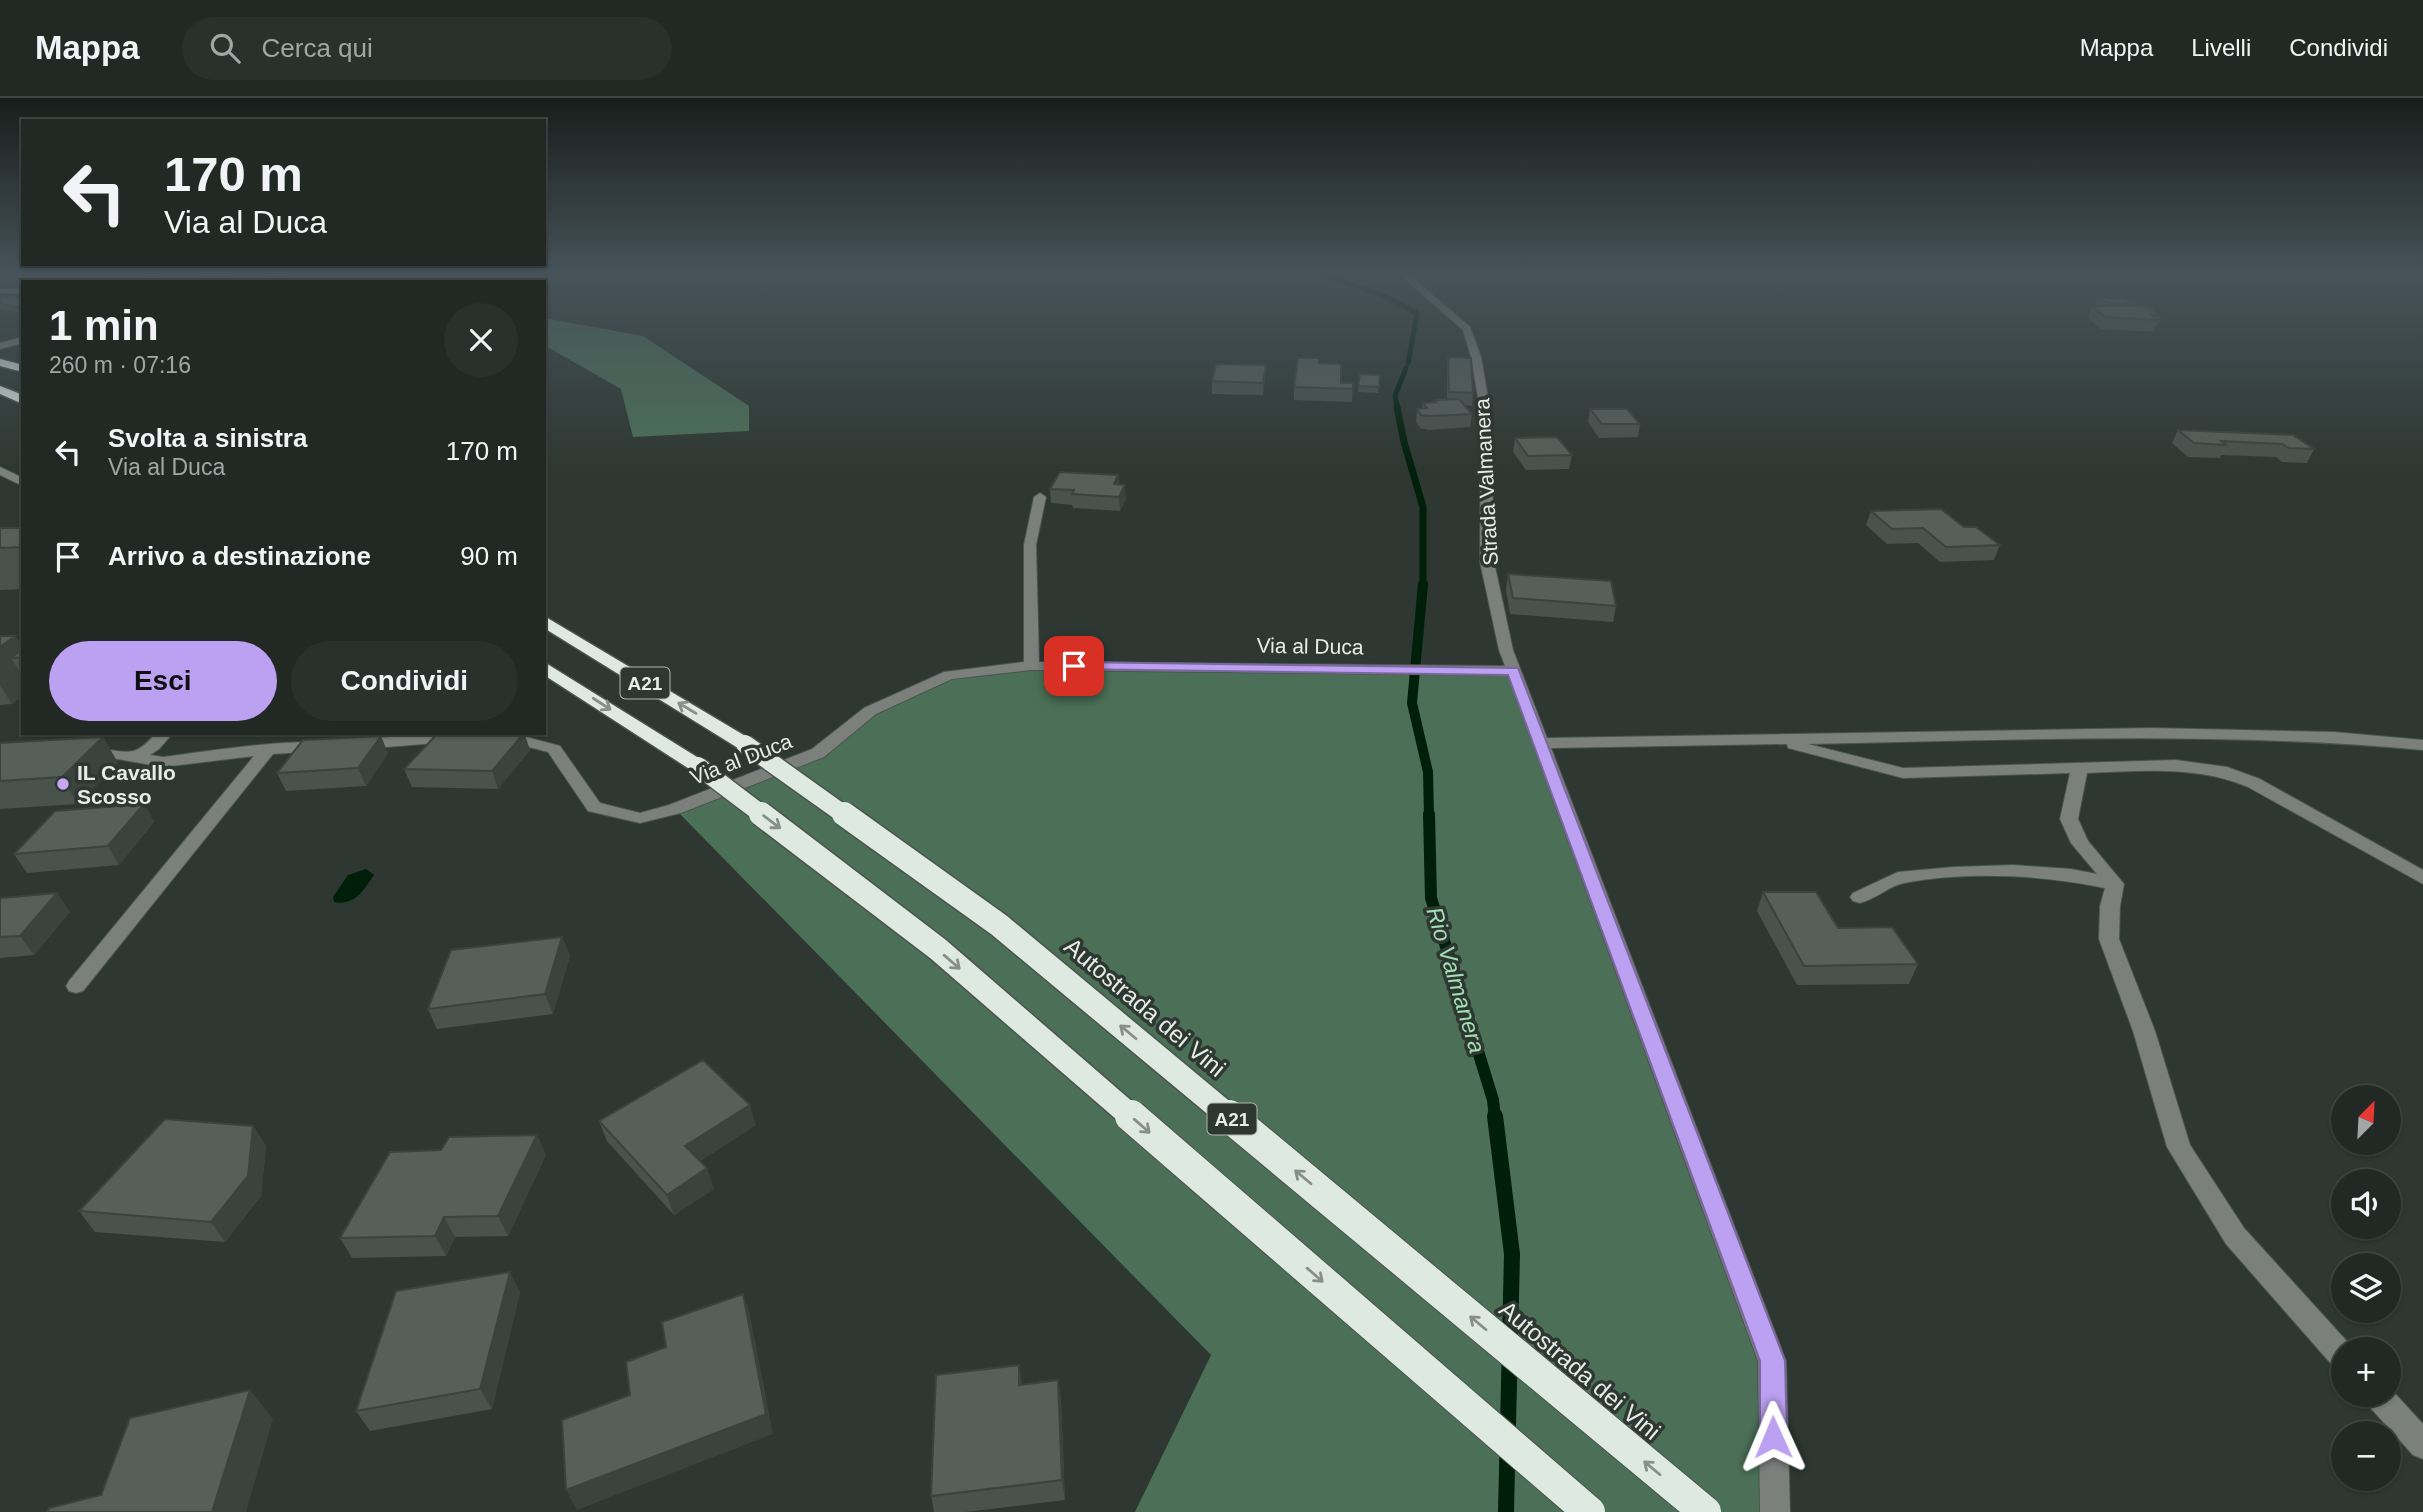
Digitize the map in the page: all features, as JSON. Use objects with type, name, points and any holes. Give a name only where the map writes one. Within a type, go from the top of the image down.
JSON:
[{"type":"highway","points":[[0,362],[21,368]]},
{"type":"highway","points":[[0,390],[21,399]]},
{"type":"highway","name":"Autostrada dei Vini","points":[[546,622],[745,744],[999,925],[1705,1512]]},
{"type":"highway","name":"A21","points":[[546,668],[698,766],[938,949],[1589,1512]]},
{"type":"street","name":"Strada Valmanera","points":[[1470,339],[1476,357],[1486,415],[1488,562],[1506,650],[1772,1361],[1774,1512]]},
{"type":"street","points":[[0,346],[21,341]]},
{"type":"street","points":[[0,470],[21,482]]},
{"type":"street","points":[[1031,666],[1033,645],[1030,545],[1040,497]]},
{"type":"street","name":"Via al Duca","points":[[78,755],[117,754],[163,762],[268,749],[509,736],[554,749],[594,807],[640,818],[674,809],[818,753],[870,711],[949,675],[1031,666],[1514,671]]},
{"type":"street","points":[[1542,743],[2152,733],[2334,737],[2423,745]]},
{"type":"street","points":[[136,756],[153,746],[163,735]]},
{"type":"street","points":[[1770,738],[1903,773],[2176,765],[2227,772],[2254,783],[2423,878]]},
{"type":"street","points":[[76,986],[268,749]]},
{"type":"street","points":[[2080,768],[2069,819],[2080,843],[2115,884]]},
{"type":"street","points":[[1860,897],[1898,878],[1954,873],[2013,871],[2071,875],[2115,884]]},
{"type":"street","points":[[2115,884],[2110,906],[2109,939],[2144,1031],[2179,1147],[2235,1236],[2331,1344]]},
{"type":"street","points":[[2388,1407],[2423,1446]]},
{"type":"shaded area","points":[[546,339],[648,339],[749,406],[749,431],[633,437],[621,389],[546,346]]},
{"type":"shaded area","points":[[1031,666],[1514,671],[1772,1361],[1775,1512],[1135,1512],[1211,1355],[675,809],[818,753],[870,711],[949,675]]},
{"type":"shaded area","points":[[366,869],[374,875],[362,892],[348,902],[334,902],[333,897],[348,875]]},
{"type":"building","points":[[1448,357],[1471,358],[1473,393],[1449,392]]},
{"type":"building","points":[[1298,358],[1319,358],[1319,363],[1341,364],[1341,383],[1353,383],[1353,389],[1294,387]]},
{"type":"building","points":[[1216,364],[1266,365],[1263,383],[1212,381]]},
{"type":"building","points":[[1360,374],[1380,375],[1379,387],[1358,386]]},
{"type":"building","points":[[1459,399],[1472,414],[1429,416],[1421,415],[1417,409],[1427,408],[1423,403],[1436,402],[1435,400]]},
{"type":"building","points":[[1590,409],[1627,409],[1640,424],[1602,424]]},
{"type":"building","points":[[2178,430],[2293,435],[2314,449],[2289,448],[2282,444],[2221,441],[2226,445],[2194,443]]},
{"type":"building","points":[[1557,437],[1572,455],[1528,456],[1515,438]]},
{"type":"building","points":[[1060,472],[1118,475],[1114,484],[1125,485],[1119,497],[1072,494],[1074,490],[1050,489]]},
{"type":"building","points":[[1941,509],[1964,527],[1976,527],[2000,545],[1946,547],[1923,528],[1892,529],[1871,511]]},
{"type":"building","points":[[0,528],[21,528],[21,547],[0,548]]},
{"type":"building","points":[[1508,574],[1611,581],[1616,606],[1513,598]]},
{"type":"building","points":[[0,636],[15,636],[0,647]]},
{"type":"building","points":[[21,650],[21,657],[11,658]]},
{"type":"building","points":[[436,735],[522,735],[492,771],[404,769]]},
{"type":"building","points":[[381,736],[358,768],[277,773],[303,740]]},
{"type":"building","points":[[103,737],[62,777],[0,781],[0,743]]},
{"type":"building","points":[[144,804],[108,846],[14,854],[55,811]]},
{"type":"building","points":[[1763,892],[1816,892],[1838,928],[1892,927],[1918,964],[1804,966]]},
{"type":"building","points":[[57,893],[20,936],[0,937],[0,898]]},
{"type":"building","points":[[562,937],[545,994],[428,1009],[451,950]]},
{"type":"building","points":[[703,1060],[750,1105],[685,1146],[707,1168],[667,1195],[599,1121]]},
{"type":"building","points":[[165,1119],[253,1126],[248,1176],[211,1222],[79,1211]]},
{"type":"building","points":[[537,1135],[498,1216],[444,1217],[435,1236],[340,1238],[390,1152],[441,1150],[449,1137]]},
{"type":"building","points":[[510,1272],[480,1389],[356,1411],[396,1291]]},
{"type":"building","points":[[743,1294],[766,1414],[566,1490],[562,1420],[630,1395],[626,1362],[666,1347],[662,1322]]},
{"type":"building","points":[[1019,1365],[1019,1385],[1058,1380],[1062,1480],[931,1496],[936,1375]]},
{"type":"building","points":[[250,1390],[212,1512],[47,1512],[49,1508],[101,1495],[130,1418]]},
{"type":"waterway","name":"Rio Valmanera","points":[[1408,363],[1412,339]]},
{"type":"waterway","name":"Rio Valmanera","points":[[1398,409],[1395,396],[1406,368]]},
{"type":"waterway","name":"Rio Valmanera","points":[[1397,407],[1423,507],[1423,584]]},
{"type":"waterway","name":"Rio Valmanera","points":[[1423,584],[1412,703],[1428,772],[1429,816]]},
{"type":"waterway","name":"Rio Valmanera","points":[[1429,814],[1431,898],[1493,1100],[1495,1118]]},
{"type":"waterway","name":"Rio Valmanera","points":[[1495,1116],[1512,1254],[1506,1512]]},
{"type":"place","name":"IL Cavallo Scosso","points":[[63,784]]},
{"type":"route","points":[[1074,666],[1514,671],[1772,1361],[1773,1437]]}]
